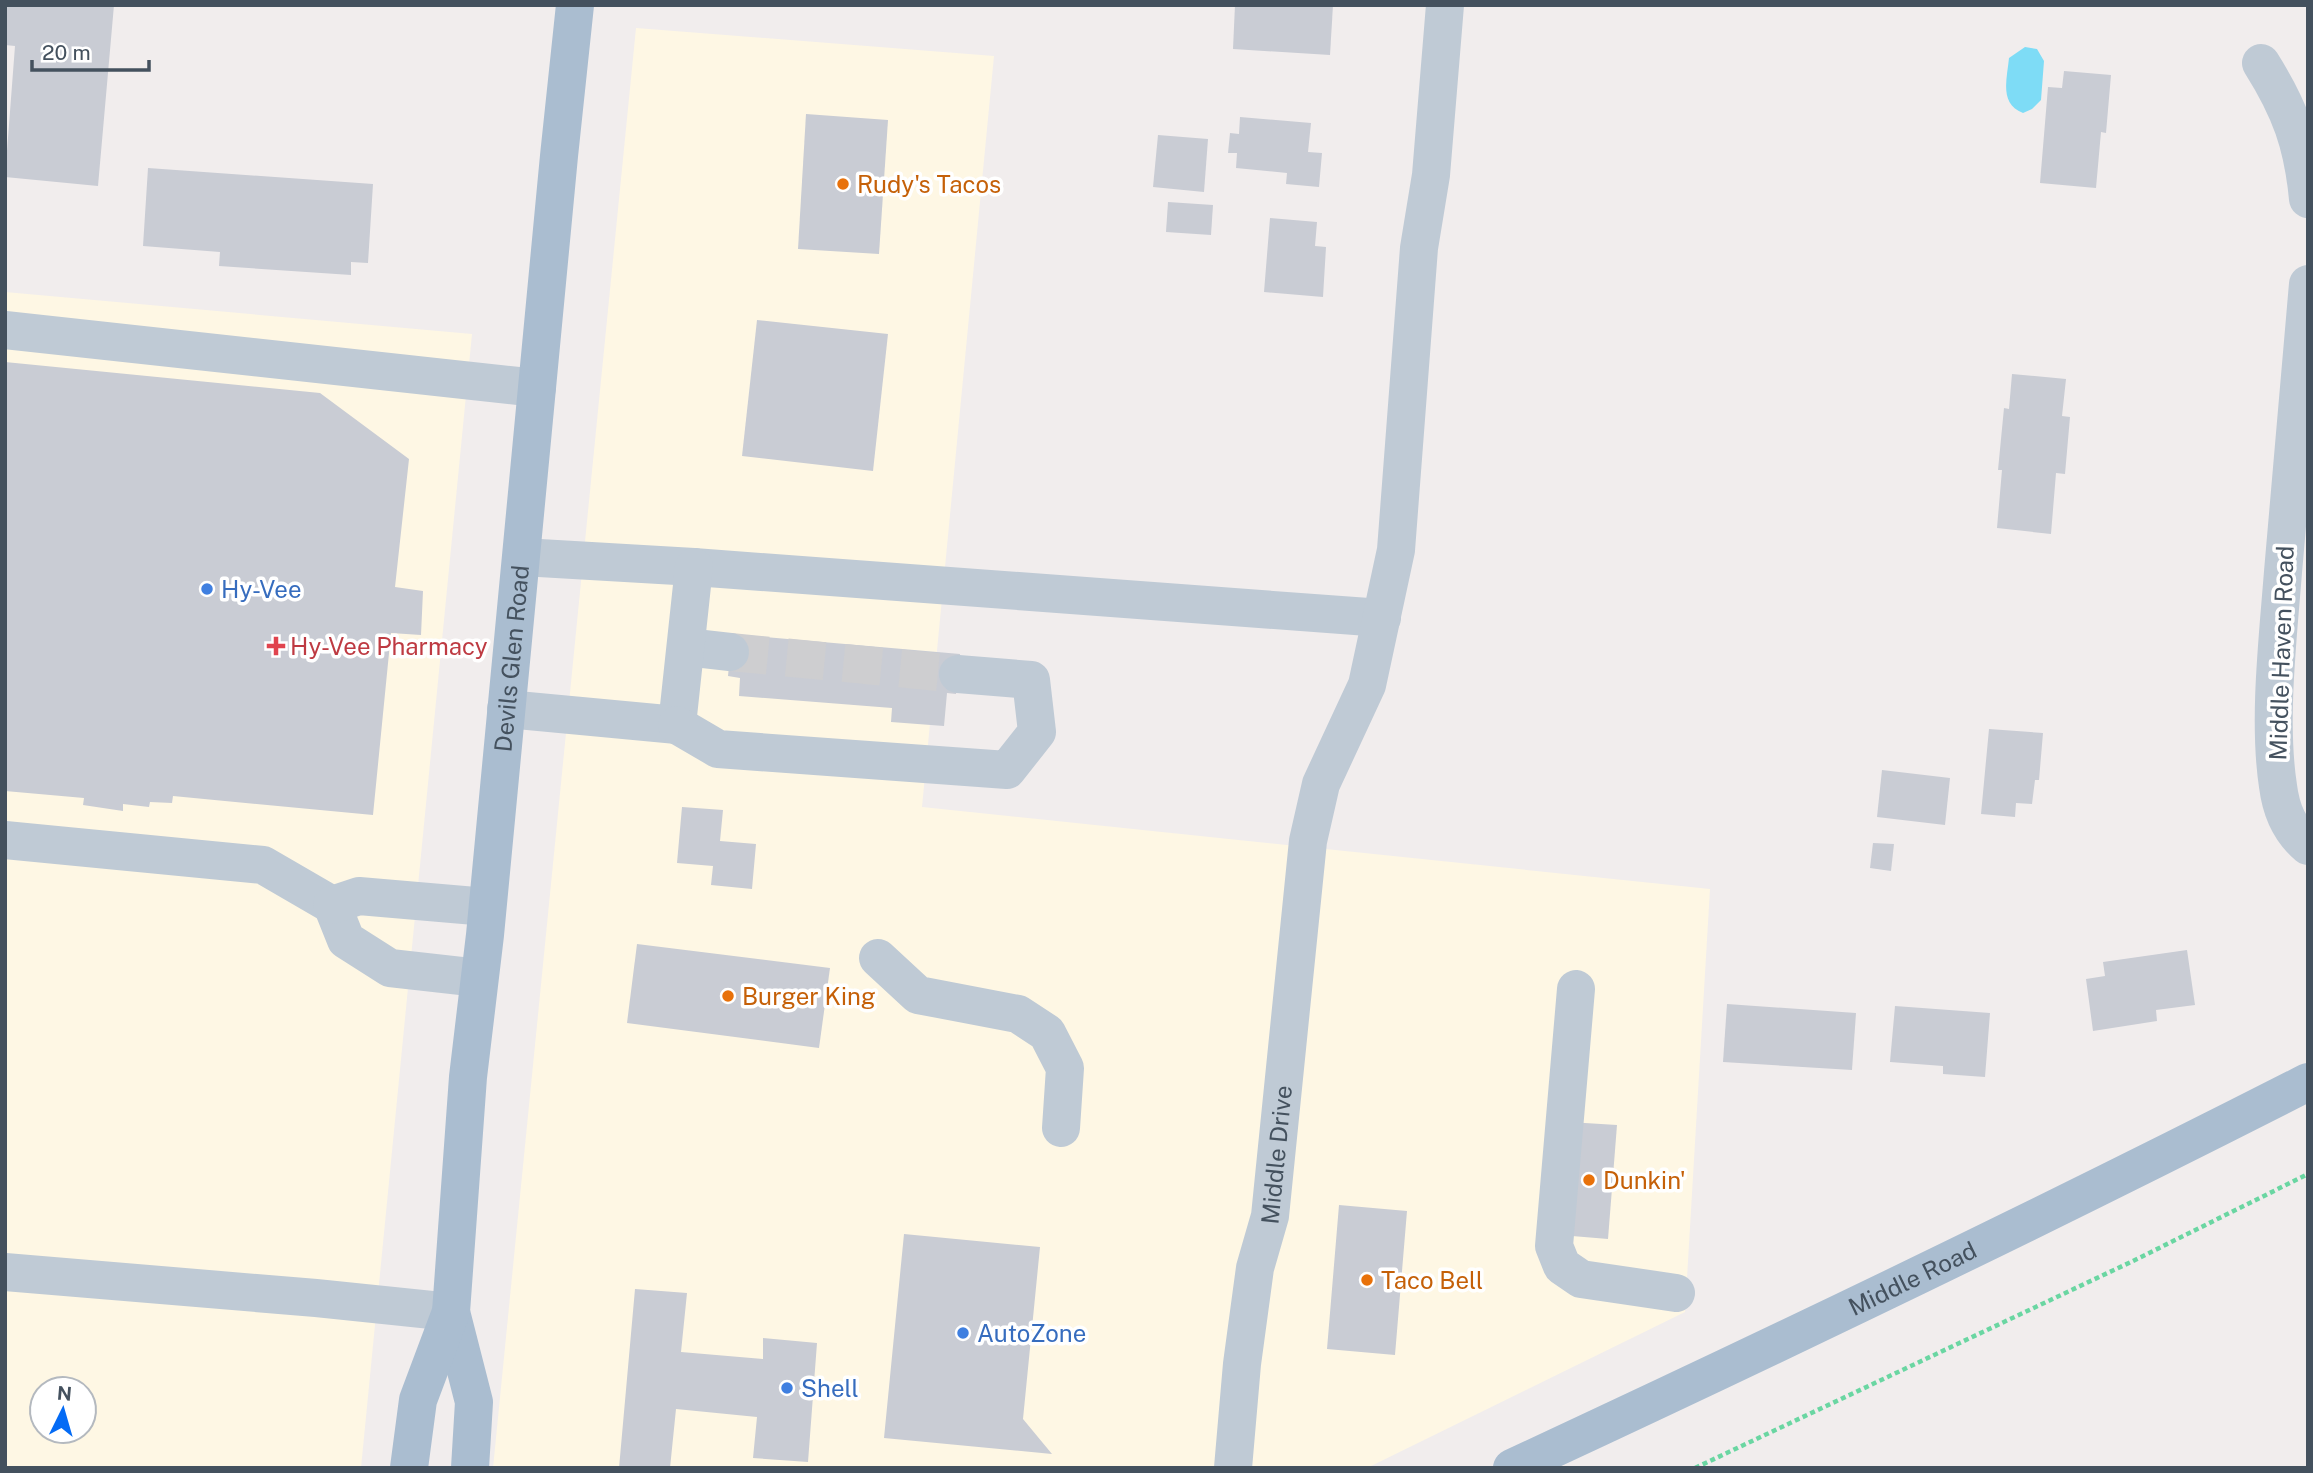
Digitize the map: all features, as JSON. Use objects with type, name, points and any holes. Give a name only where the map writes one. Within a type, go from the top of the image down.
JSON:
[{"type":"main road","name":"Devils Glen Road","points":[[409,1468],[418,1400],[451,1312],[468,1077],[480,978],[575,5]]},
{"type":"main road","name":"Middle Road","points":[[1512,1468],[2098,1190],[2308,1082]]},
{"type":"main road","name":"Devils Glen Road","points":[[451,1312],[474,1402],[470,1468]]},
{"type":"street","name":"Middle Drive","points":[[1233,1468],[1242,1364],[1255,1268],[1271,1205],[1308,841],[1321,785],[1367,685],[1395,550],[1419,248],[1431,175],[1445,5]]},
{"type":"street","points":[[2261,63],[2281,95],[2295,129],[2304,163],[2308,199]]},
{"type":"street","name":"Middle Haven Road","points":[[2308,284],[2280,613],[2274,753],[2283,811],[2294,834],[2308,846]]},
{"type":"street","points":[[5,330],[537,388]]},
{"type":"street","points":[[522,557],[694,566],[1382,618]]},
{"type":"street","points":[[677,725],[694,566]]},
{"type":"street","points":[[686,647],[730,652]]},
{"type":"street","points":[[506,709],[677,725],[718,749],[1007,770],[1037,732],[1031,680],[958,674]]},
{"type":"street","points":[[5,840],[263,865],[332,905],[345,940],[390,968],[480,978]]},
{"type":"street","points":[[332,905],[359,896],[487,907]]},
{"type":"street","points":[[878,958],[918,995],[1018,1014],[1047,1033],[1065,1068],[1061,1128]]},
{"type":"street","points":[[1576,989],[1554,1246],[1562,1266],[1581,1279],[1676,1293]]},
{"type":"street","points":[[5,1272],[451,1312]]},
{"type":"path","points":[[1695,1468],[2133,1261],[2308,1174]]},
{"type":"shaded area","points":[[636,28],[994,56],[922,807],[1710,889],[1685,1312],[1367,1468],[493,1468]]},
{"type":"shaded area","points":[[5,292],[472,334],[361,1468],[5,1468]]},
{"type":"water","points":[[2025,47],[2037,49],[2044,61],[2041,100],[2023,113],[2010,104],[2006,82],[2009,58]]},
{"type":"building","points":[[5,5],[114,5],[98,186],[5,177],[15,46],[5,45]]},
{"type":"building","points":[[1235,5],[1333,5],[1330,55],[1233,49]]},
{"type":"building","points":[[2064,71],[2111,75],[2106,133],[2101,132],[2096,188],[2040,183],[2048,87],[2062,88]]},
{"type":"building","name":"Rudy's Tacos","points":[[806,114],[888,120],[879,254],[798,249]]},
{"type":"building","points":[[1240,117],[1311,123],[1308,152],[1322,153],[1319,187],[1286,184],[1287,173],[1236,168],[1237,153],[1228,153],[1230,133],[1239,134]]},
{"type":"building","points":[[1158,135],[1208,139],[1204,192],[1153,187]]},
{"type":"building","points":[[148,168],[373,184],[368,263],[351,262],[351,275],[219,266],[220,252],[143,246]]},
{"type":"building","points":[[1168,202],[1213,205],[1211,235],[1166,232]]},
{"type":"building","points":[[1270,218],[1317,222],[1315,246],[1326,247],[1323,297],[1264,292]]},
{"type":"building","points":[[757,320],[888,334],[873,471],[742,456]]},
{"type":"building","name":"Hy-Vee","points":[[5,362],[320,393],[409,459],[395,587],[423,591],[421,635],[391,633],[373,815],[173,796],[172,803],[150,802],[149,807],[123,804],[123,811],[83,805],[84,798],[5,791]]},
{"type":"building","points":[[2012,374],[2066,379],[2062,416],[2070,417],[2065,474],[2056,473],[2051,534],[1997,528],[2002,470],[1998,470],[2004,408],[2009,409]]},
{"type":"building","points":[[732,634],[960,654],[956,694],[947,693],[944,726],[891,722],[892,708],[739,696],[740,678],[728,676]]},
{"type":"building","points":[[1989,729],[2043,733],[2039,780],[2035,780],[2032,804],[2016,803],[2015,817],[1981,814]]},
{"type":"building","points":[[1882,770],[1950,778],[1945,825],[1877,817]]},
{"type":"building","points":[[682,807],[723,810],[720,841],[756,844],[752,889],[711,885],[713,866],[677,863]]},
{"type":"building","points":[[1873,843],[1894,844],[1891,871],[1870,868]]},
{"type":"building","name":"Burger King","points":[[637,944],[830,968],[819,1048],[627,1023]]},
{"type":"building","points":[[2187,950],[2195,1005],[2156,1010],[2157,1021],[2093,1031],[2086,979],[2105,976],[2103,962]]},
{"type":"building","points":[[1727,1004],[1856,1013],[1852,1070],[1723,1062]]},
{"type":"building","points":[[1895,1006],[1990,1013],[1985,1077],[1943,1074],[1943,1066],[1890,1062]]},
{"type":"building","name":"Dunkin'","points":[[1569,1122],[1617,1125],[1608,1239],[1560,1235]]},
{"type":"building","name":"Taco Bell","points":[[1339,1205],[1407,1211],[1395,1355],[1327,1349]]},
{"type":"building","name":"AutoZone","points":[[904,1234],[1040,1247],[1023,1419],[1052,1454],[884,1438]]},
{"type":"building","name":"Shell","points":[[635,1289],[687,1293],[681,1352],[763,1359],[763,1338],[817,1343],[808,1462],[753,1458],[757,1417],[676,1409],[670,1468],[619,1468]]},
{"type":"tunnel","points":[[730,652],[958,674]]},
{"type":"place","name":"Rudy's Tacos","points":[[843,184]]},
{"type":"place","name":"Hy-Vee","points":[[207,589]]},
{"type":"place","name":"Hy-Vee Pharmacy","points":[[276,646]]},
{"type":"place","name":"Burger King","points":[[728,996]]},
{"type":"place","name":"Dunkin'","points":[[1589,1180]]},
{"type":"place","name":"Taco Bell","points":[[1367,1280]]},
{"type":"place","name":"AutoZone","points":[[963,1333]]},
{"type":"place","name":"Shell","points":[[787,1388]]}]
